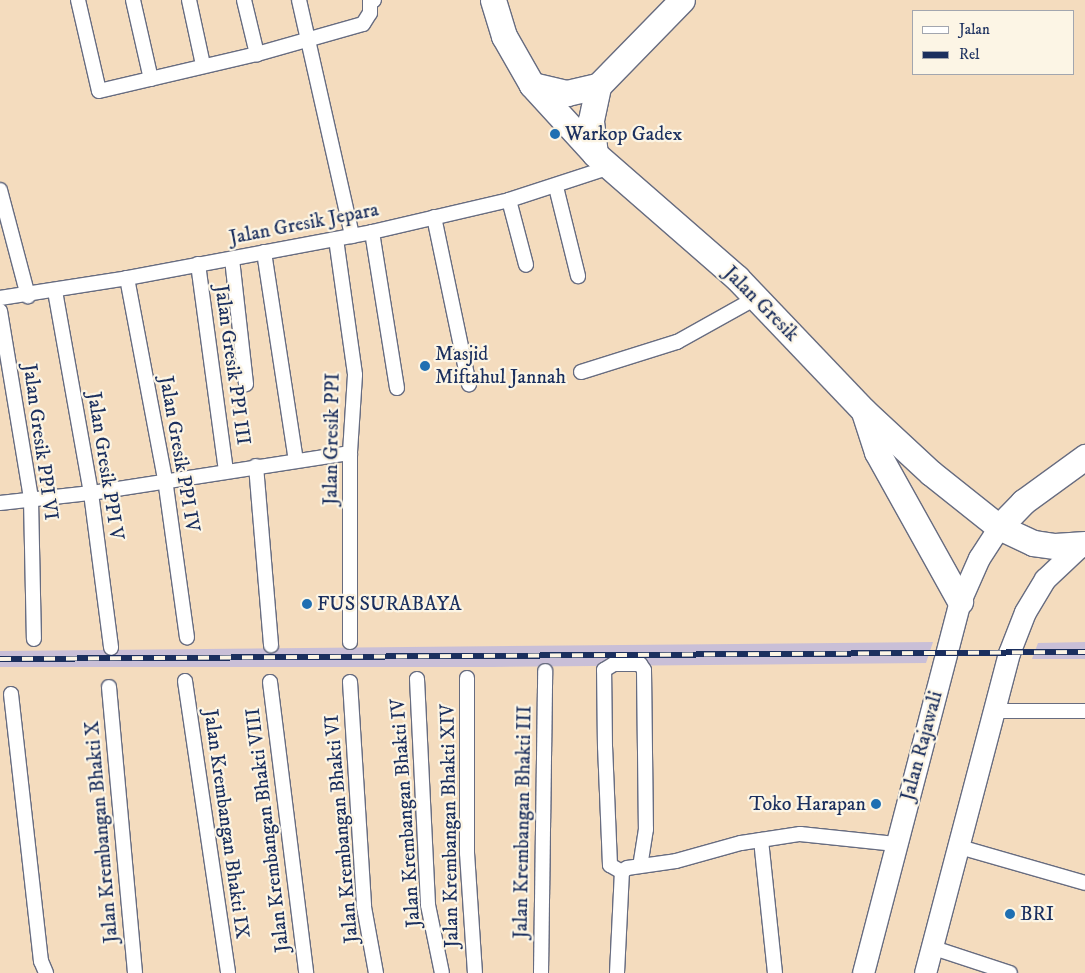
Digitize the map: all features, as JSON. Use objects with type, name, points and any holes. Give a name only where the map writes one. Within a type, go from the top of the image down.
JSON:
[{"type":"highway","name":"Jalan Gresik","points":[[493,0],[504,36],[532,86],[603,160],[756,298],[864,411],[931,474],[999,527],[1033,543],[1083,544]]},
{"type":"highway","points":[[603,160],[591,120],[598,86],[682,0]]},
{"type":"highway","points":[[532,86],[567,93],[598,86]]},
{"type":"highway","points":[[864,411],[877,452],[960,601]]},
{"type":"highway","points":[[999,527],[1023,502],[1085,457]]},
{"type":"main road","name":"Jalan Rajawali","points":[[863,973],[895,844],[960,601],[979,558],[999,527]]},
{"type":"main road","points":[[925,973],[956,846],[1009,653],[1025,612],[1045,579],[1083,544]]},
{"type":"street","points":[[78,0],[99,91],[257,54],[363,24],[368,19],[372,0]]},
{"type":"street","points":[[133,0],[151,79]]},
{"type":"street","points":[[189,0],[204,66]]},
{"type":"street","points":[[244,0],[257,54]]},
{"type":"street","points":[[299,0],[352,236]]},
{"type":"street","name":"Jalan Gresik Jepara","points":[[0,298],[27,293],[55,291],[372,232],[556,187],[603,160]]},
{"type":"street","points":[[556,187],[578,276]]},
{"type":"street","points":[[0,190],[27,293]]},
{"type":"street","points":[[509,200],[526,265]]},
{"type":"street","points":[[434,217],[469,384]]},
{"type":"street","points":[[372,232],[397,388]]},
{"type":"street","name":"Jalan Gresik PPI","points":[[336,239],[355,375],[350,453],[350,642]]},
{"type":"street","points":[[264,252],[296,460]]},
{"type":"street","points":[[232,259],[246,384]]},
{"type":"street","name":"Jalan Gresik PPI III","points":[[198,264],[226,470]]},
{"type":"street","name":"Jalan Gresik PPI IV","points":[[127,278],[165,479],[187,637]]},
{"type":"street","name":"Jalan Gresik PPI V","points":[[55,291],[91,493],[111,648]]},
{"type":"street","points":[[581,372],[677,342],[756,298]]},
{"type":"street","name":"Jalan Gresik PPI VI","points":[[0,311],[31,499],[34,639]]},
{"type":"street","points":[[0,503],[91,493],[165,479],[350,453]]},
{"type":"street","points":[[256,466],[270,645]]},
{"type":"street","points":[[617,973],[630,869],[646,829],[644,670],[640,664],[611,664],[604,670],[610,865],[630,869],[761,840],[800,834],[895,844]]},
{"type":"street","name":"Jalan Krembangan Bhakti III","points":[[541,973],[545,671]]},
{"type":"street","name":"Jalan Krembangan Bhakti XIV","points":[[467,678],[467,853],[475,973]]},
{"type":"street","name":"Jalan Krembangan Bhakti IV","points":[[417,679],[428,905],[442,973]]},
{"type":"street","name":"Jalan Krembangan Bhakti IX","points":[[185,681],[228,973]]},
{"type":"street","name":"Jalan Krembangan Bhakti VIII","points":[[270,682],[306,973]]},
{"type":"street","name":"Jalan Krembangan Bhakti VI","points":[[350,682],[364,907],[376,973]]},
{"type":"street","name":"Jalan Krembangan Bhakti X","points":[[109,687],[135,973]]},
{"type":"street","points":[[11,694],[41,961],[46,973]]},
{"type":"street","points":[[992,711],[1085,712]]},
{"type":"street","points":[[761,840],[775,973]]},
{"type":"street","points":[[956,846],[1085,883]]},
{"type":"street","points":[[931,947],[1010,973]]},
{"type":"shaded area","points":[[933,642],[926,663],[493,667],[0,667],[0,651]]},
{"type":"shaded area","points":[[1085,642],[1085,659],[1032,659],[1038,643]]},
{"type":"railway","points":[[0,659],[1085,652]]},
{"type":"place","name":"Warkop Gadex","points":[[555,134]]},
{"type":"place","name":"Masjid Miftahul Jannah","points":[[425,366]]},
{"type":"place","name":"FUS SURABAYA","points":[[307,604]]},
{"type":"place","name":"Toko Harapan","points":[[876,804]]},
{"type":"place","name":"BRI","points":[[1010,914]]}]
